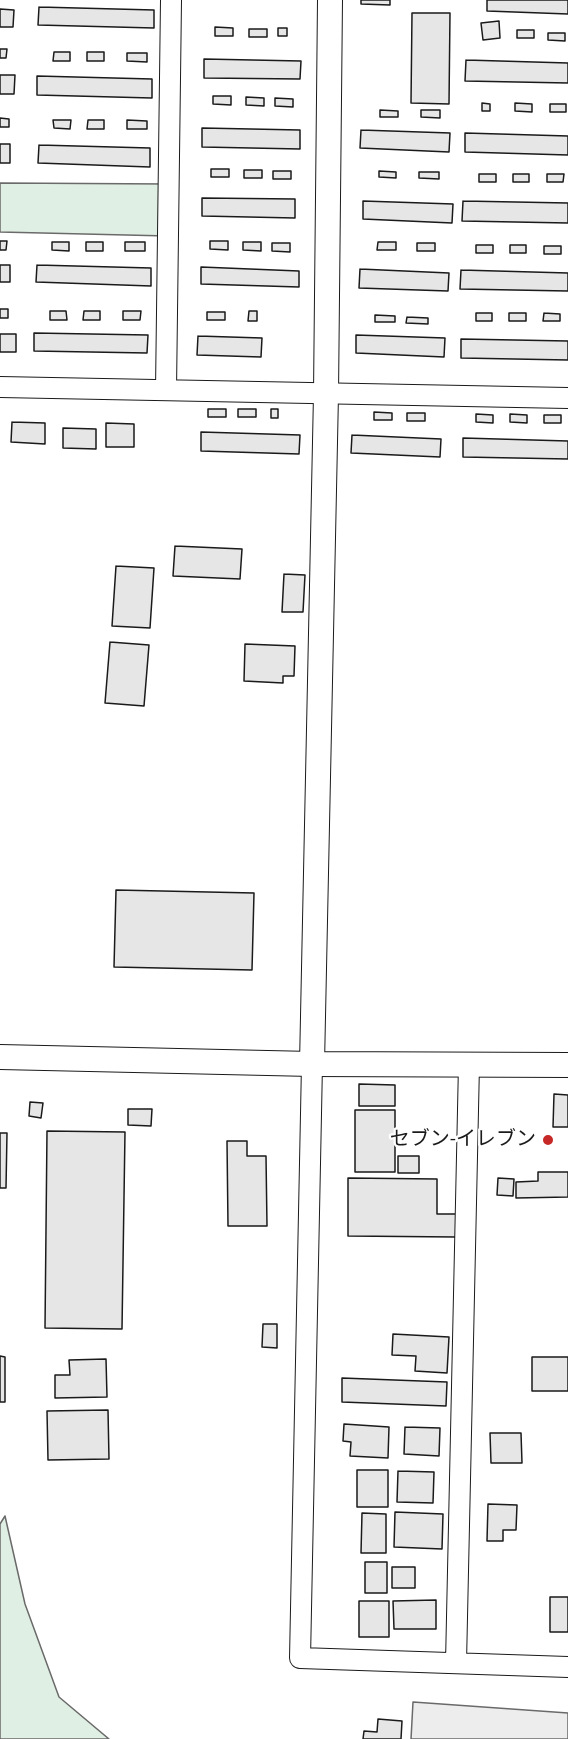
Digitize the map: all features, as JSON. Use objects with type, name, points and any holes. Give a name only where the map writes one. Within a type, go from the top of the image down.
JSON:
[{"type":"street","points":[[166,390],[171,0]]},
{"type":"street","points":[[330,0],[326,394],[300,1658],[568,1667]]},
{"type":"street","points":[[0,387],[568,398]]},
{"type":"street","points":[[0,1057],[312,1064],[568,1065]]},
{"type":"street","points":[[456,1663],[469,1064]]},
{"type":"green space","points":[[0,183],[169,184],[168,236],[0,232]]},
{"type":"green space","points":[[5,1516],[25,1604],[59,1697],[109,1739],[0,1739],[0,1524]]},
{"type":"shaded area","points":[[413,1702],[568,1713],[568,1739],[411,1739]]},
{"type":"building","points":[[361,0],[390,0],[390,5],[361,4]]},
{"type":"building","points":[[487,0],[568,0],[568,14],[487,11]]},
{"type":"building","points":[[39,7],[154,10],[154,28],[38,25]]},
{"type":"building","points":[[0,9],[14,10],[13,27],[0,27]]},
{"type":"building","points":[[412,13],[450,13],[449,104],[411,103]]},
{"type":"building","points":[[499,21],[500,38],[483,40],[481,23]]},
{"type":"building","points":[[215,27],[233,28],[233,36],[215,36]]},
{"type":"building","points":[[278,28],[287,28],[287,36],[278,36]]},
{"type":"building","points":[[249,29],[267,29],[267,37],[249,37]]},
{"type":"building","points":[[517,30],[534,30],[534,38],[517,38]]},
{"type":"building","points":[[548,33],[565,33],[565,41],[548,40]]},
{"type":"building","points":[[0,49],[7,49],[6,58],[0,58]]},
{"type":"building","points":[[54,52],[70,52],[70,61],[53,61]]},
{"type":"building","points":[[87,52],[104,52],[104,61],[87,61]]},
{"type":"building","points":[[127,53],[147,53],[147,62],[127,61]]},
{"type":"building","points":[[204,59],[301,61],[300,79],[204,78]]},
{"type":"building","points":[[466,60],[568,63],[568,83],[465,81]]},
{"type":"building","points":[[0,75],[15,75],[14,94],[0,94]]},
{"type":"building","points":[[37,76],[152,79],[152,98],[37,95]]},
{"type":"building","points":[[213,96],[231,96],[231,105],[213,104]]},
{"type":"building","points":[[246,97],[264,98],[264,106],[246,105]]},
{"type":"building","points":[[275,98],[293,99],[293,107],[275,106]]},
{"type":"building","points":[[482,103],[490,104],[490,111],[482,111]]},
{"type":"building","points":[[515,103],[532,104],[532,112],[515,111]]},
{"type":"building","points":[[550,104],[566,104],[566,112],[550,112]]},
{"type":"building","points":[[380,110],[398,111],[398,117],[380,117]]},
{"type":"building","points":[[421,110],[440,110],[440,118],[421,117]]},
{"type":"building","points":[[0,118],[9,119],[9,127],[0,127]]},
{"type":"building","points":[[53,120],[71,120],[70,129],[54,128]]},
{"type":"building","points":[[88,120],[104,120],[104,129],[87,129]]},
{"type":"building","points":[[127,120],[147,121],[147,129],[127,129]]},
{"type":"building","points":[[202,128],[300,130],[300,149],[202,147]]},
{"type":"building","points":[[361,130],[450,133],[449,152],[360,148]]},
{"type":"building","points":[[465,133],[568,136],[568,155],[465,152]]},
{"type":"building","points":[[0,144],[10,144],[10,163],[0,163]]},
{"type":"building","points":[[39,145],[150,148],[150,167],[38,163]]},
{"type":"building","points":[[211,169],[229,169],[229,177],[211,177]]},
{"type":"building","points":[[244,170],[262,170],[262,178],[244,178]]},
{"type":"building","points":[[273,171],[291,171],[291,179],[273,179]]},
{"type":"building","points":[[379,171],[396,172],[396,178],[379,177]]},
{"type":"building","points":[[419,172],[439,172],[439,179],[419,178]]},
{"type":"building","points":[[479,174],[496,174],[496,182],[479,182]]},
{"type":"building","points":[[513,174],[529,174],[529,182],[513,182]]},
{"type":"building","points":[[547,174],[564,174],[563,182],[547,182]]},
{"type":"building","points":[[202,198],[295,199],[295,218],[202,216]]},
{"type":"building","points":[[363,201],[453,204],[452,223],[363,219]]},
{"type":"building","points":[[463,201],[568,203],[568,223],[462,221]]},
{"type":"building","points":[[0,241],[7,241],[6,250],[0,250]]},
{"type":"building","points":[[210,241],[228,241],[228,250],[210,249]]},
{"type":"building","points":[[52,242],[69,242],[69,251],[52,250]]},
{"type":"building","points":[[86,242],[103,242],[103,251],[86,251]]},
{"type":"building","points":[[125,242],[145,242],[145,251],[125,251]]},
{"type":"building","points":[[243,242],[261,242],[261,251],[243,250]]},
{"type":"building","points":[[378,242],[396,242],[396,250],[377,250]]},
{"type":"building","points":[[272,243],[290,243],[290,252],[272,251]]},
{"type":"building","points":[[417,243],[435,243],[435,251],[417,251]]},
{"type":"building","points":[[476,245],[493,245],[493,253],[476,253]]},
{"type":"building","points":[[510,245],[526,245],[526,253],[510,253]]},
{"type":"building","points":[[544,246],[561,246],[561,254],[544,254]]},
{"type":"building","points":[[0,265],[10,265],[10,282],[0,282]]},
{"type":"building","points":[[37,265],[151,268],[151,286],[36,282]]},
{"type":"building","points":[[201,267],[299,271],[299,287],[201,284]]},
{"type":"building","points":[[360,269],[449,273],[448,291],[359,288]]},
{"type":"building","points":[[461,270],[568,273],[568,291],[460,289]]},
{"type":"building","points":[[0,309],[8,309],[8,318],[0,318]]},
{"type":"building","points":[[50,311],[66,311],[67,320],[50,320]]},
{"type":"building","points":[[84,311],[100,311],[100,320],[83,320]]},
{"type":"building","points":[[123,311],[141,311],[140,320],[123,320]]},
{"type":"building","points":[[249,311],[257,311],[257,321],[248,321]]},
{"type":"building","points":[[207,312],[225,312],[225,320],[207,320]]},
{"type":"building","points":[[476,313],[492,313],[492,321],[476,321]]},
{"type":"building","points":[[509,313],[526,313],[526,321],[509,321]]},
{"type":"building","points":[[544,313],[560,314],[560,321],[543,321]]},
{"type":"building","points":[[375,315],[395,316],[395,322],[375,322]]},
{"type":"building","points":[[407,317],[428,318],[428,324],[406,323]]},
{"type":"building","points":[[34,333],[148,335],[147,353],[34,351]]},
{"type":"building","points":[[0,334],[16,334],[16,352],[0,352]]},
{"type":"building","points":[[356,335],[445,338],[444,357],[356,353]]},
{"type":"building","points":[[198,336],[262,338],[261,357],[197,355]]},
{"type":"building","points":[[461,339],[568,341],[568,360],[461,358]]},
{"type":"building","points":[[208,409],[226,409],[226,417],[208,417]]},
{"type":"building","points":[[238,409],[256,409],[256,417],[238,417]]},
{"type":"building","points":[[271,409],[278,409],[278,418],[271,418]]},
{"type":"building","points":[[374,412],[392,413],[392,420],[374,420]]},
{"type":"building","points":[[407,413],[425,413],[425,421],[407,421]]},
{"type":"building","points":[[476,414],[493,415],[493,423],[476,422]]},
{"type":"building","points":[[510,414],[527,415],[527,423],[510,422]]},
{"type":"building","points":[[544,415],[561,415],[561,423],[544,423]]},
{"type":"building","points":[[12,422],[45,423],[45,444],[11,442]]},
{"type":"building","points":[[106,423],[134,424],[134,447],[106,447]]},
{"type":"building","points":[[63,428],[96,429],[96,449],[63,448]]},
{"type":"building","points":[[201,432],[300,435],[299,454],[201,451]]},
{"type":"building","points":[[352,435],[441,439],[440,457],[351,453]]},
{"type":"building","points":[[463,438],[568,441],[568,459],[463,457]]},
{"type":"building","points":[[175,546],[242,549],[240,579],[173,576]]},
{"type":"building","points":[[116,566],[154,568],[150,628],[112,626]]},
{"type":"building","points":[[284,574],[305,575],[303,612],[282,612]]},
{"type":"building","points":[[110,642],[149,645],[144,706],[105,703]]},
{"type":"building","points":[[245,644],[295,646],[294,676],[283,676],[283,683],[244,681]]},
{"type":"building","points":[[116,890],[254,893],[252,970],[114,967]]},
{"type":"building","points":[[359,1084],[395,1085],[395,1106],[359,1106]]},
{"type":"building","points":[[554,1094],[568,1095],[568,1127],[553,1127]]},
{"type":"building","points":[[30,1102],[43,1103],[41,1118],[29,1116]]},
{"type":"building","points":[[128,1109],[152,1109],[151,1126],[128,1125]]},
{"type":"building","points":[[355,1110],[395,1110],[395,1172],[355,1172]]},
{"type":"building","points":[[47,1131],[125,1132],[122,1329],[45,1328]]},
{"type":"building","points":[[0,1133],[7,1133],[6,1188],[0,1188]]},
{"type":"building","points":[[227,1141],[247,1141],[247,1156],[266,1156],[267,1226],[228,1226]]},
{"type":"building","points":[[398,1156],[419,1156],[419,1173],[398,1173]]},
{"type":"building","points":[[538,1172],[568,1172],[568,1197],[516,1198],[516,1182],[538,1181]]},
{"type":"building","points":[[348,1178],[437,1179],[437,1214],[456,1214],[456,1237],[348,1236]]},
{"type":"building","points":[[498,1178],[514,1179],[513,1196],[497,1195]]},
{"type":"building","points":[[263,1324],[277,1324],[277,1348],[262,1347]]},
{"type":"building","points":[[393,1334],[449,1337],[447,1373],[415,1371],[416,1356],[392,1355]]},
{"type":"building","points":[[0,1356],[5,1357],[5,1402],[0,1402]]},
{"type":"building","points":[[532,1357],[568,1357],[568,1391],[532,1391]]},
{"type":"building","points":[[106,1359],[107,1397],[55,1398],[55,1375],[70,1375],[69,1360]]},
{"type":"building","points":[[342,1378],[447,1382],[446,1406],[342,1402]]},
{"type":"building","points":[[108,1410],[109,1459],[48,1460],[47,1411]]},
{"type":"building","points":[[344,1424],[389,1427],[388,1458],[350,1456],[351,1442],[343,1441]]},
{"type":"building","points":[[405,1427],[440,1428],[439,1456],[404,1454]]},
{"type":"building","points":[[490,1433],[521,1433],[522,1463],[491,1463]]},
{"type":"building","points":[[357,1470],[388,1470],[388,1507],[357,1507]]},
{"type":"building","points":[[398,1471],[434,1472],[433,1503],[397,1502]]},
{"type":"building","points":[[488,1504],[517,1505],[516,1530],[503,1530],[503,1541],[487,1541]]},
{"type":"building","points":[[395,1512],[443,1514],[442,1549],[394,1547]]},
{"type":"building","points":[[362,1513],[386,1514],[386,1553],[361,1553]]},
{"type":"building","points":[[365,1562],[387,1562],[387,1593],[365,1593]]},
{"type":"building","points":[[392,1567],[415,1567],[415,1588],[392,1588]]},
{"type":"building","points":[[550,1597],[568,1597],[568,1632],[550,1632]]},
{"type":"building","points":[[436,1600],[436,1629],[394,1629],[393,1601]]},
{"type":"building","points":[[359,1601],[389,1601],[389,1637],[359,1637]]},
{"type":"building","points":[[378,1719],[402,1721],[401,1739],[363,1739],[364,1731],[377,1732]]},
{"type":"place","name":"セブン-イレブン","points":[[548,1140]]}]
